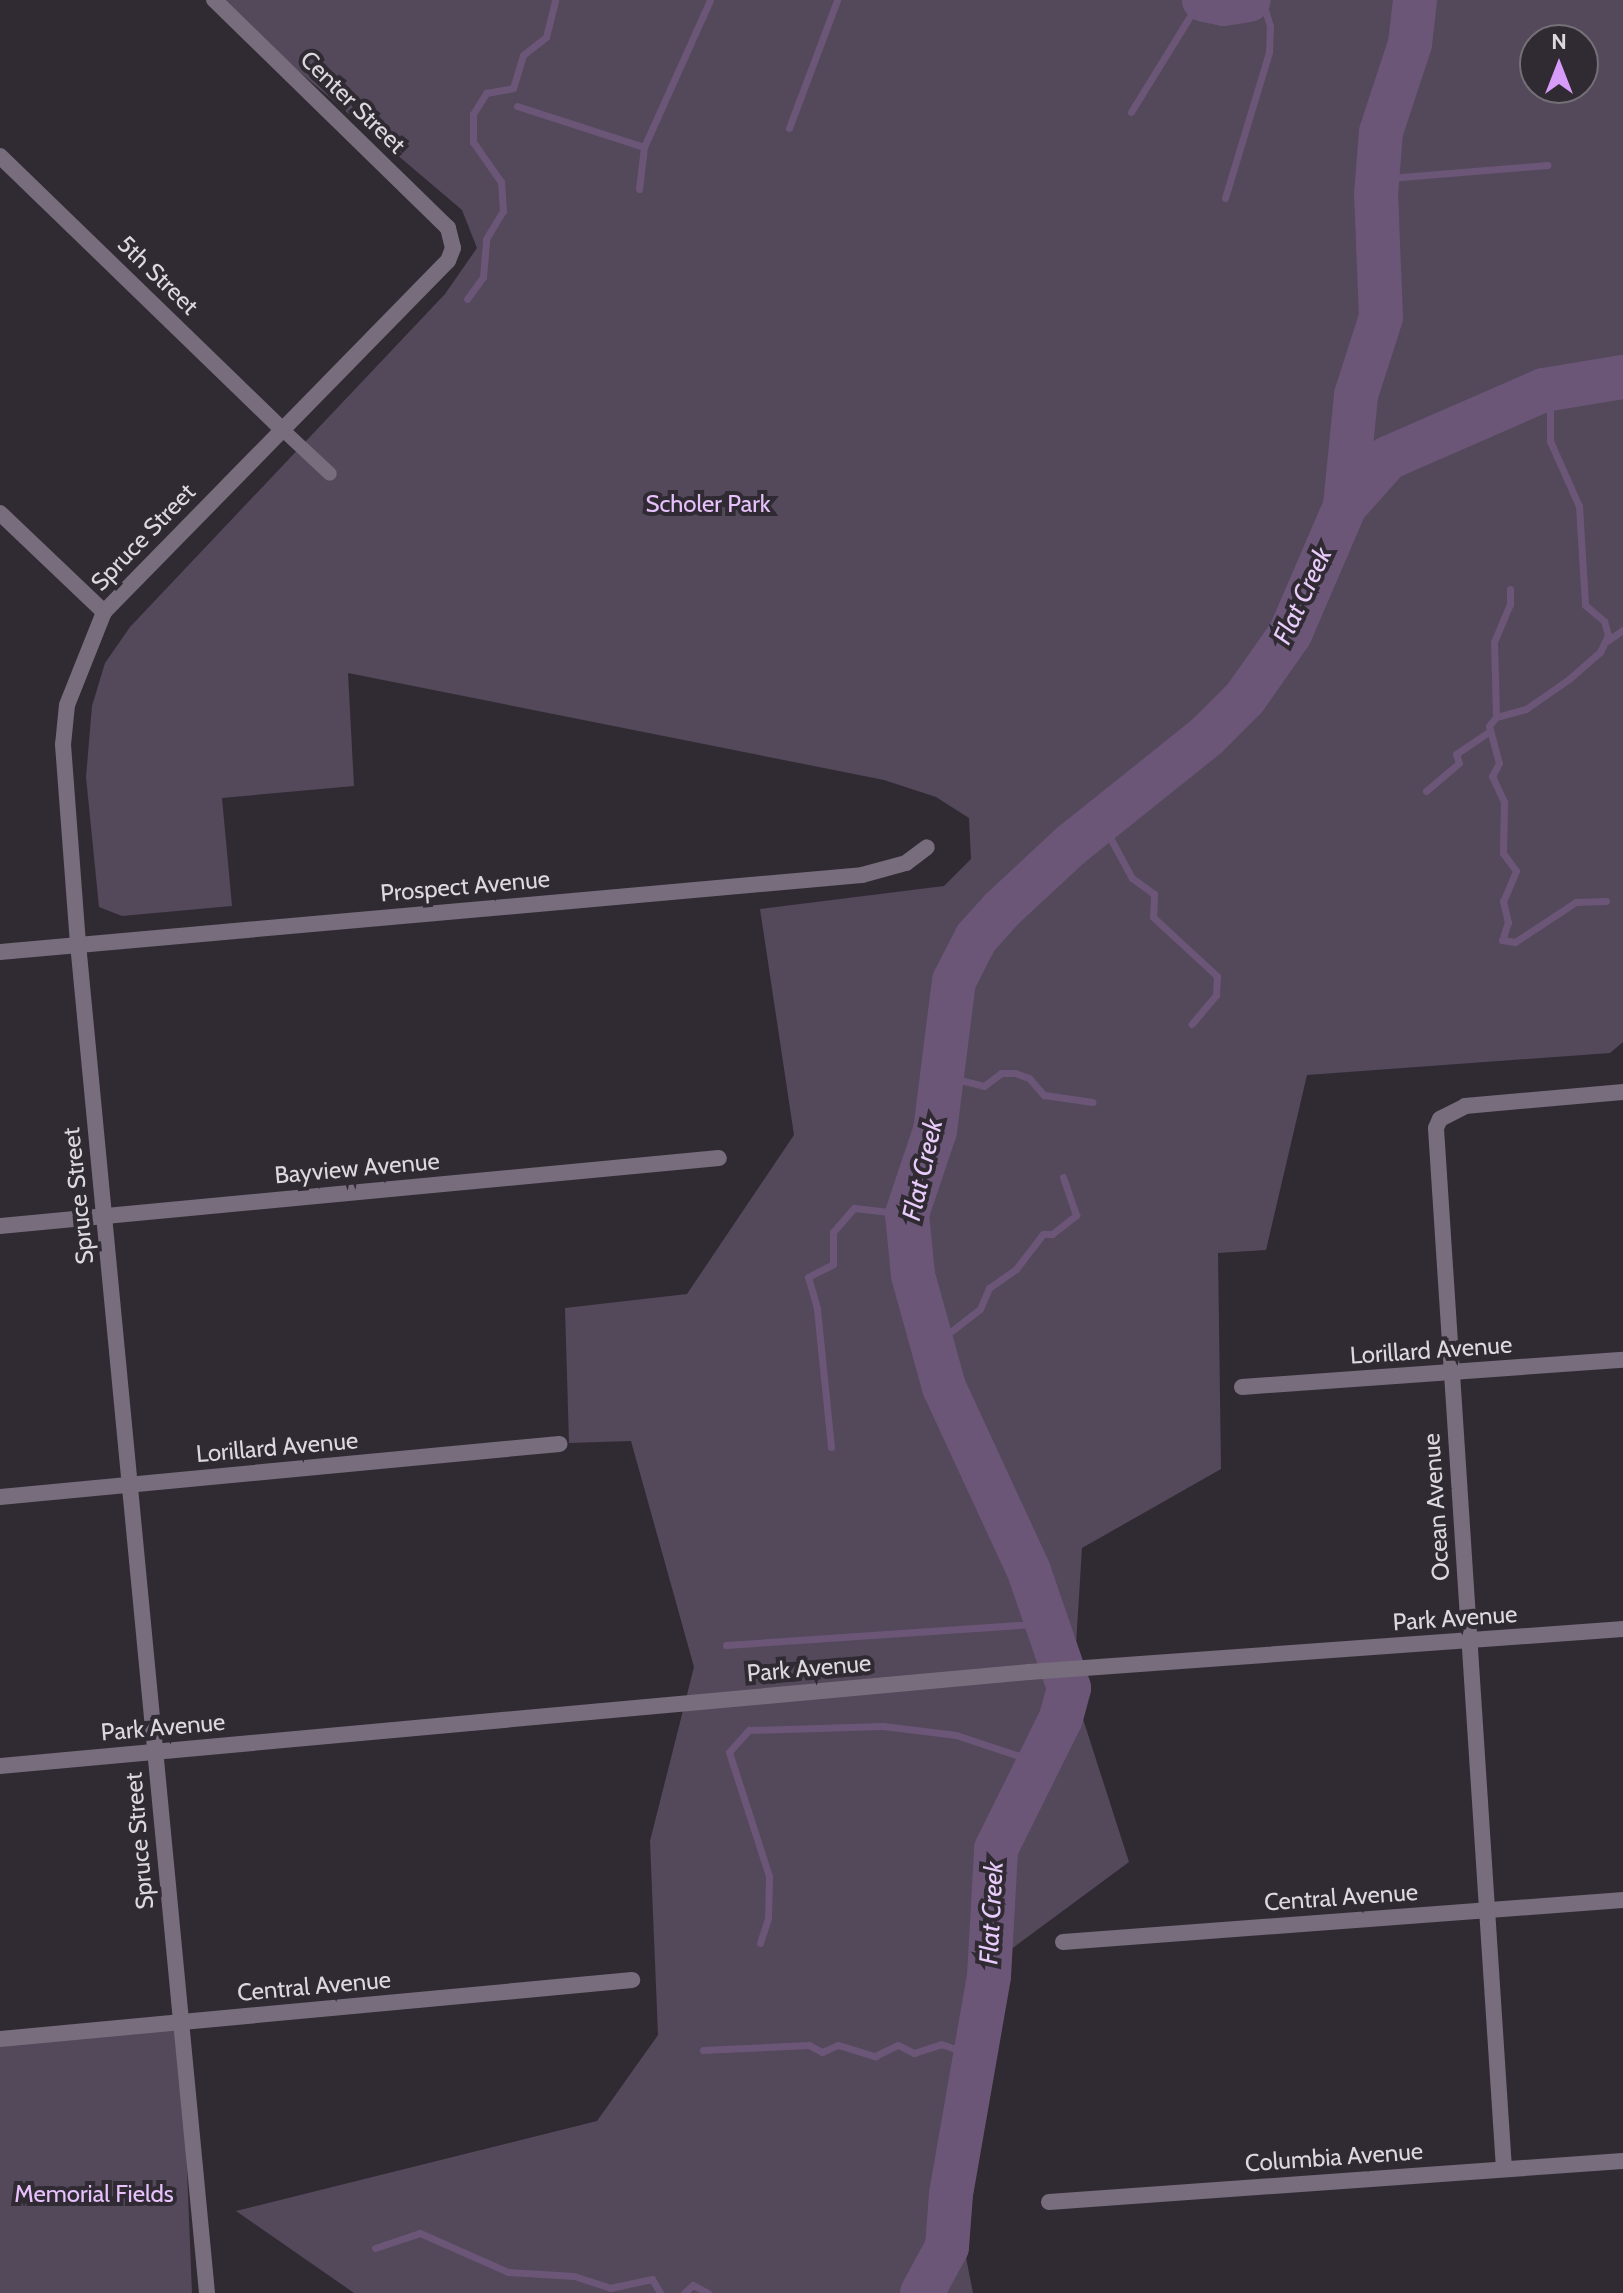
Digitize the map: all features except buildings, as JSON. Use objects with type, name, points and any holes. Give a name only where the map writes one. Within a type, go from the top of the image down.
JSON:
[{"type":"street","name":"Center Street","points":[[214,0],[448,228],[453,241]]},
{"type":"street","name":"5th Street","points":[[0,156],[283,430]]},
{"type":"street","name":"Spruce Street","points":[[207,2293],[78,944],[64,732],[74,676],[104,612],[448,261],[453,241]]},
{"type":"street","points":[[0,513],[104,612]]},
{"type":"street","name":"Prospect Avenue","points":[[0,952],[862,875],[906,863],[927,847]]},
{"type":"street","name":"Ocean Avenue","points":[[1504,2169],[1436,1128],[1453,1110],[1521,1099],[1623,1092]]},
{"type":"street","name":"Bayview Avenue","points":[[0,1226],[719,1158]]},
{"type":"street","name":"Lorillard Avenue","points":[[1242,1387],[1623,1360]]},
{"type":"street","name":"Lorillard Avenue","points":[[0,1497],[559,1444]]},
{"type":"street","name":"Park Avenue","points":[[0,1766],[1029,1672],[1623,1629]]},
{"type":"street","name":"Central Avenue","points":[[1063,1942],[1623,1900]]},
{"type":"street","name":"Central Avenue","points":[[0,2039],[632,1980]]},
{"type":"street","name":"Columbia Avenue","points":[[1049,2202],[1623,2161]]},
{"type":"lane","points":[[283,430],[330,474]]},
{"type":"green space","name":"Scholer Park","points":[[215,0],[1623,0],[1623,1042],[1610,1053],[1307,1075],[1266,1250],[1218,1253],[1221,1469],[1082,1548],[1076,1645],[1083,1719],[1129,1862],[1010,1950],[962,2237],[973,2293],[354,2293],[236,2211],[597,2121],[658,2035],[650,1841],[694,1667],[631,1441],[569,1443],[565,1308],[687,1294],[794,1135],[760,909],[944,886],[971,859],[969,818],[936,797],[884,780],[348,673],[354,786],[222,798],[232,906],[122,916],[99,907],[86,777],[92,706],[105,663],[130,627],[445,294],[477,248],[462,210]]},
{"type":"green space","name":"Memorial Fields","points":[[181,2022],[192,2293],[0,2293],[0,2039]]},
{"type":"waterway","points":[[467,299],[483,277],[486,239],[503,211],[501,182],[473,142],[473,114],[486,93],[513,88],[523,55],[546,37],[555,0]]},
{"type":"waterway","points":[[639,189],[644,147],[710,0]]},
{"type":"waterway","points":[[789,128],[837,0]]},
{"type":"waterway","points":[[1131,112],[1200,0]]},
{"type":"waterway","points":[[1204,0],[1224,4],[1249,0]]},
{"type":"waterway","points":[[1225,198],[1269,52],[1270,26],[1262,0]]},
{"type":"waterway","points":[[1345,506],[1356,395],[1381,317],[1376,195],[1381,132],[1410,44],[1415,0]]},
{"type":"waterway","points":[[517,106],[644,147]]},
{"type":"waterway","points":[[1377,179],[1547,165]]},
{"type":"waterway","name":"Flat Creek","points":[[922,2293],[947,2247],[951,2194],[989,1976],[996,1849],[1061,1718],[1069,1688],[1029,1571],[944,1387],[913,1275],[907,1214],[935,1131],[954,981],[976,938],[1001,910],[1071,845],[1207,736],[1245,698],[1290,634],[1345,506],[1388,458],[1544,390],[1623,377]]},
{"type":"waterway","points":[[1550,388],[1550,441],[1579,506],[1585,605],[1604,621],[1608,635],[1600,652],[1569,679],[1526,709],[1496,717],[1489,726],[1499,763],[1492,776],[1504,802],[1503,853],[1516,871],[1503,901],[1508,922],[1502,940],[1515,942],[1576,902],[1606,901]]},
{"type":"waterway","points":[[1496,717],[1494,642],[1510,604],[1510,589]]},
{"type":"waterway","points":[[1607,641],[1623,630]]},
{"type":"waterway","points":[[1426,791],[1459,763],[1456,754],[1489,732]]},
{"type":"waterway","points":[[1101,821],[1132,878],[1154,894],[1153,917],[1217,976],[1216,995],[1192,1024]]},
{"type":"waterway","points":[[940,1075],[984,1086],[1001,1073],[1015,1073],[1029,1078],[1044,1095],[1092,1102]]},
{"type":"waterway","points":[[931,1347],[980,1309],[989,1288],[1016,1269],[1043,1234],[1052,1234],[1076,1215],[1063,1177]]},
{"type":"waterway","points":[[831,1447],[817,1308],[808,1277],[833,1264],[833,1232],[854,1208],[907,1214]]},
{"type":"waterway","points":[[726,1645],[1049,1623]]},
{"type":"waterway","points":[[760,1943],[768,1918],[769,1876],[729,1752],[749,1730],[883,1726],[956,1735],[1040,1763]]},
{"type":"waterway","points":[[703,2050],[809,2045],[822,2052],[838,2045],[875,2056],[898,2045],[914,2053],[941,2044],[976,2056]]},
{"type":"waterway","points":[[375,2248],[420,2233],[508,2272],[574,2276],[610,2288],[652,2279],[660,2293]]},
{"type":"waterway","points":[[684,2293],[693,2285],[708,2293]]}]
